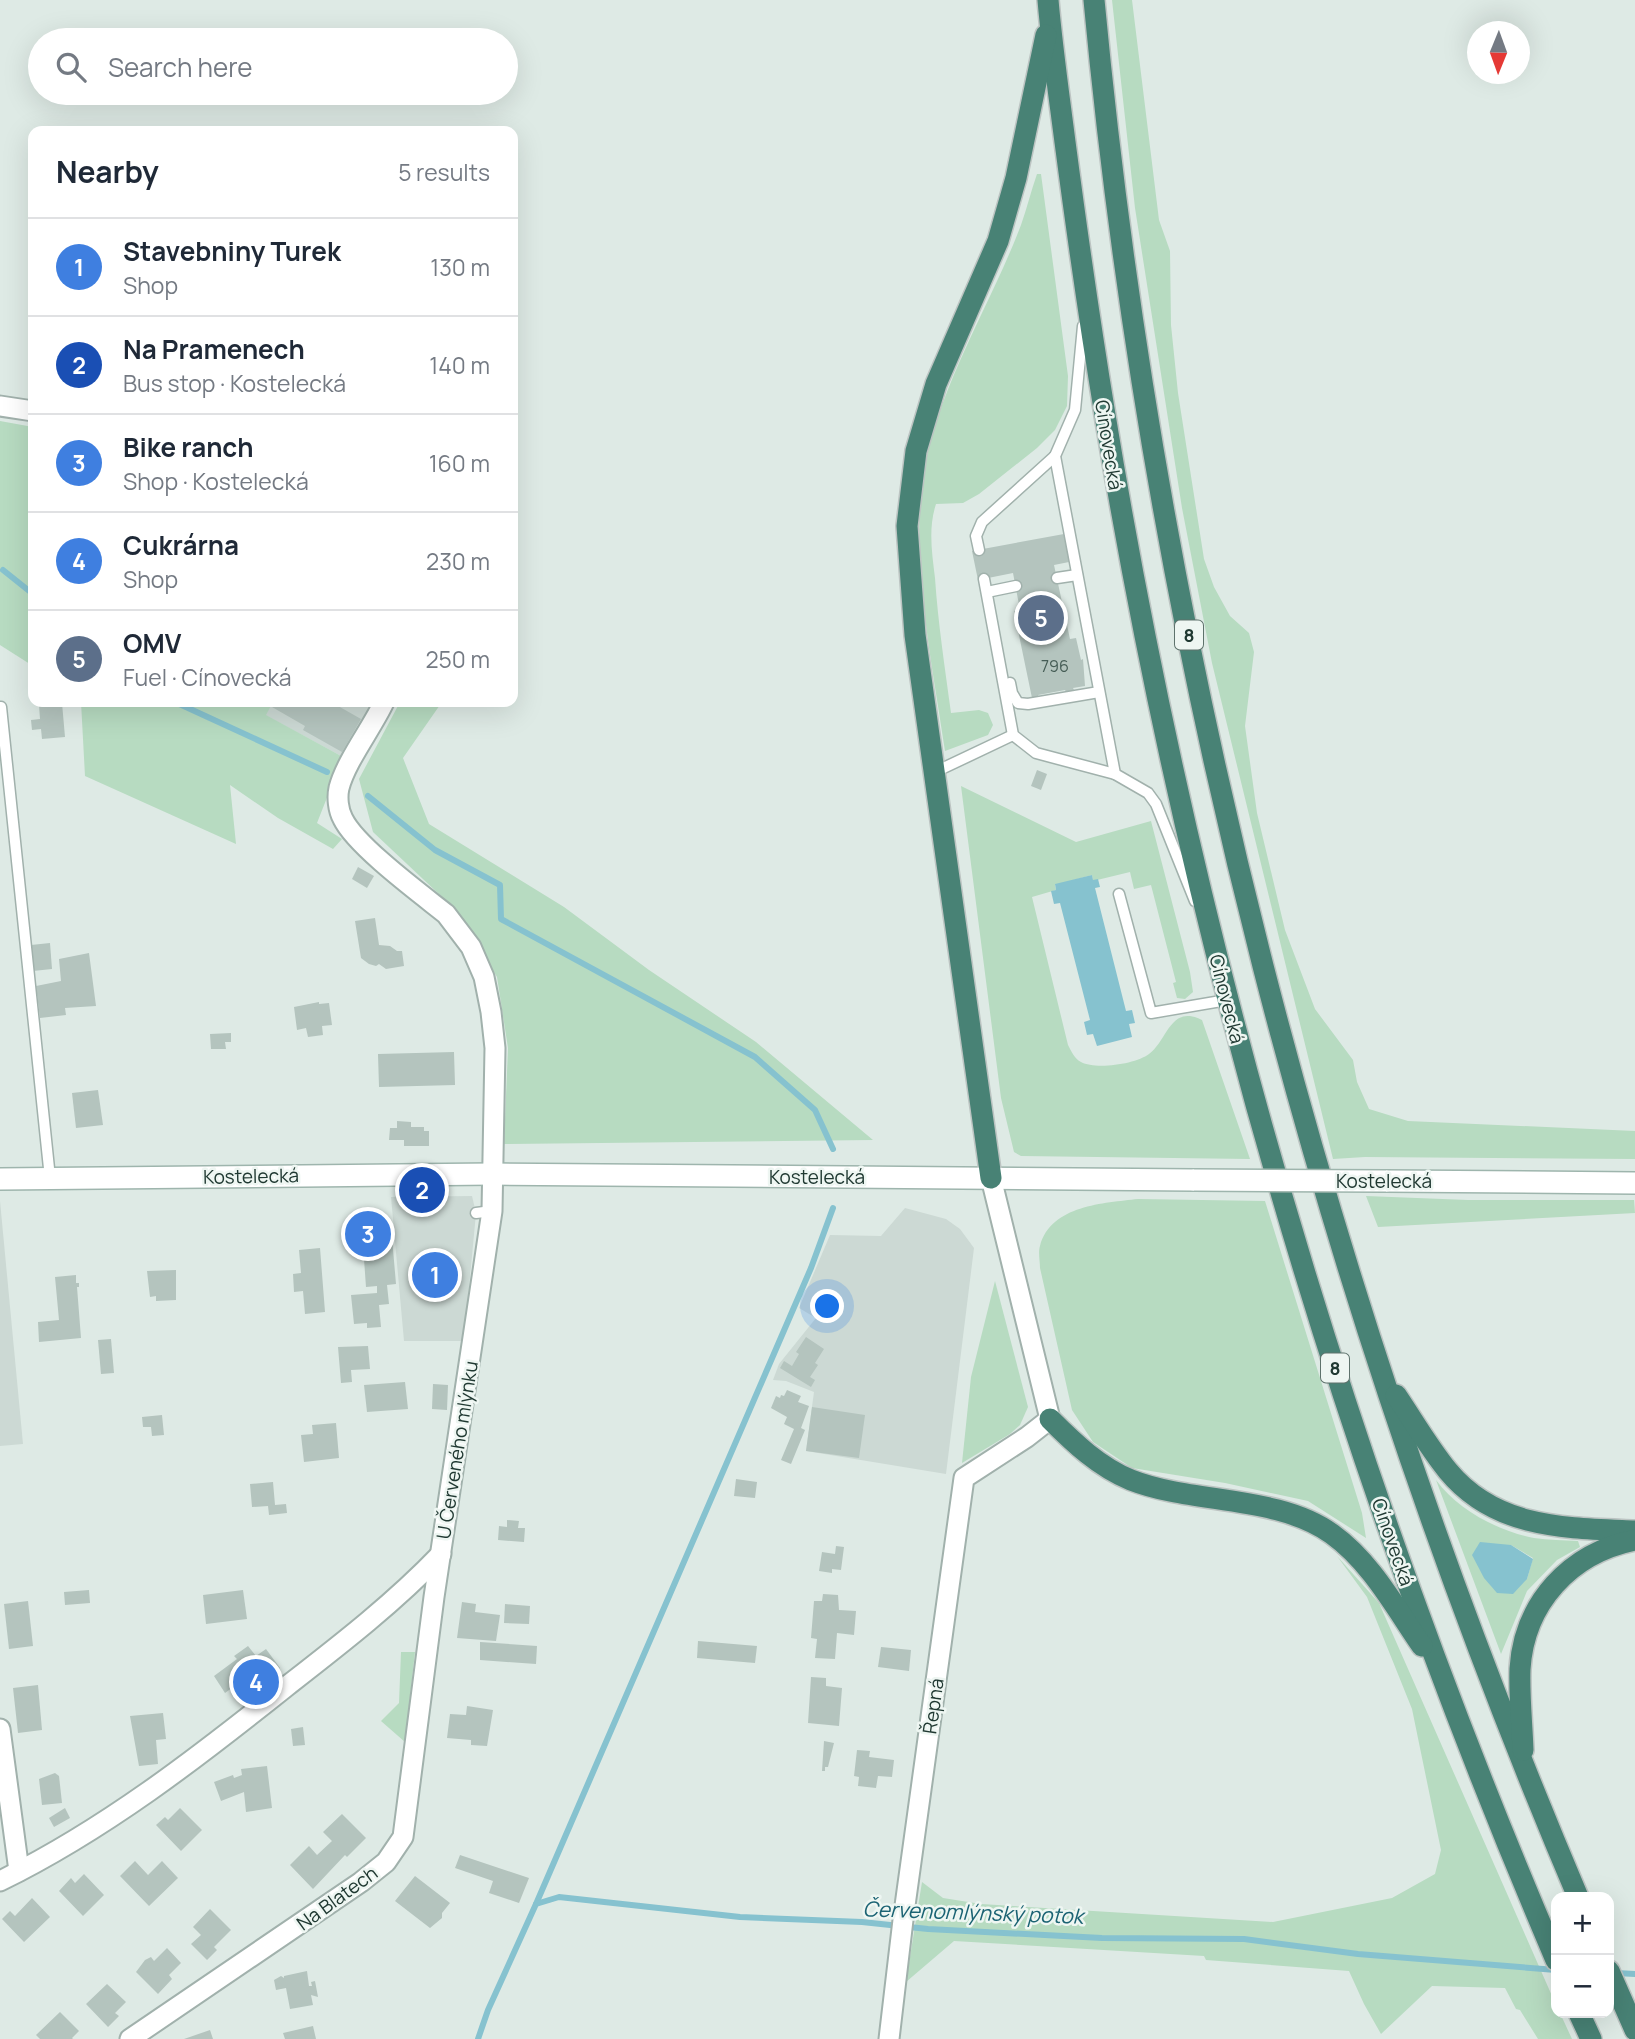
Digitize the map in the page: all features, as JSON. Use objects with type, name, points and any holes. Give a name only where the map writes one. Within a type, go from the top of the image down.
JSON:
[{"type":"highway","name":"8","points":[[1094,0],[1108,149],[1134,332],[1181,596],[1217,775],[1284,1047],[1331,1213],[1443,1555],[1523,1769],[1576,1892]]},
{"type":"highway","points":[[991,1178],[915,635],[907,526],[916,450],[936,384],[998,241],[1016,178],[1049,10]]},
{"type":"highway","name":"Cínovecká","points":[[1049,10],[1085,297],[1128,556],[1175,783],[1227,1000],[1289,1223],[1400,1566],[1441,1676],[1555,1955]]},
{"type":"highway","points":[[1382,1375],[1448,1471],[1488,1505],[1511,1516],[1545,1525],[1635,1531]]},
{"type":"highway","points":[[1050,1419],[1100,1464],[1130,1480],[1166,1491],[1301,1517],[1331,1533],[1363,1561],[1441,1676]]},
{"type":"highway","points":[[1523,1769],[1520,1669],[1525,1638],[1536,1608],[1549,1588],[1591,1554],[1635,1540]]},
{"type":"highway","points":[[1614,1982],[1635,2030]]},
{"type":"highway","points":[[1581,2018],[1591,2039]]},
{"type":"main road","name":"Kostelecká","points":[[0,1179],[494,1174],[1635,1184]]},
{"type":"street","points":[[0,406],[28,410]]},
{"type":"street","name":"U Červeného mlýnku","points":[[0,1881],[44,1859],[123,1809],[243,1721],[407,1590],[442,1554],[484,1212],[494,1174],[495,1048],[484,977],[471,947],[446,914],[361,841],[343,820],[338,790],[381,707]]},
{"type":"street","points":[[991,1178],[1050,1419]]},
{"type":"street","name":"Řepná","points":[[889,2039],[964,1478],[1050,1419]]},
{"type":"street","name":"Na Blatech","points":[[130,2039],[361,1882],[386,1862],[403,1837],[442,1554]]},
{"type":"street","points":[[0,1729],[19,1871]]},
{"type":"lane","points":[[979,550],[976,536],[982,522],[1055,456],[1072,420],[1077,399],[1085,297]]},
{"type":"lane","points":[[1055,456],[1115,774]]},
{"type":"lane","points":[[1057,578],[1077,575]]},
{"type":"lane","points":[[984,579],[1013,735],[1036,754],[1115,774],[1148,793],[1156,804],[1214,948]]},
{"type":"lane","points":[[987,592],[1016,586]]},
{"type":"lane","points":[[992,620],[1000,632],[1012,693],[1018,703],[1042,703],[1099,692]]},
{"type":"lane","points":[[1,707],[50,1178]]},
{"type":"lane","points":[[934,772],[1013,735]]},
{"type":"lane","points":[[1119,894],[1151,1013],[1227,1000]]},
{"type":"shaded area","points":[[270,707],[372,707],[343,757],[265,715]]},
{"type":"shaded area","points":[[472,1196],[476,1213],[464,1341],[404,1341],[391,1197]]},
{"type":"shaded area","points":[[0,1201],[23,1444],[0,1446]]},
{"type":"shaded area","points":[[905,1208],[946,1219],[960,1229],[974,1248],[946,1474],[806,1451],[814,1392],[786,1381],[773,1380],[779,1364],[816,1318],[799,1308],[830,1235],[881,1236]]},
{"type":"green space","points":[[1112,0],[1132,0],[1159,220],[1170,251],[1171,325],[1178,393],[1204,559],[1214,587],[1230,616],[1249,633],[1254,652],[1245,726],[1257,813],[1285,930],[1315,1009],[1353,1060],[1357,1082],[1369,1109],[1408,1121],[1635,1131],[1635,1159],[1333,1159],[1212,663],[1182,508],[1135,208]]},
{"type":"green space","points":[[1037,174],[1041,174],[1068,376],[1067,406],[1055,430],[1037,448],[979,494],[963,503],[936,504],[931,531],[932,550],[951,713],[979,710],[988,713],[993,725],[988,735],[945,751],[921,578],[919,542],[923,476],[930,443],[952,379],[1021,225]]},
{"type":"green space","points":[[0,421],[28,426],[28,663],[0,645]]},
{"type":"green space","points":[[81,707],[270,707],[266,715],[343,757],[317,823],[342,839],[333,849],[278,818],[230,785],[236,844],[85,776]]},
{"type":"green space","points":[[397,707],[439,707],[403,758],[429,824],[564,907],[649,970],[756,1042],[873,1140],[504,1144],[508,1048],[497,977],[458,912],[373,832],[359,779]]},
{"type":"green space","points":[[961,786],[1076,842],[1151,821],[1193,992],[1185,999],[1177,998],[1173,983],[1176,982],[1151,885],[1134,889],[1130,872],[1093,881],[1092,875],[1055,885],[1056,890],[1032,897],[1068,1045],[1073,1055],[1081,1062],[1096,1066],[1126,1063],[1149,1054],[1176,1020],[1191,1016],[1202,1020],[1250,1159],[1021,1156],[1014,1152],[1001,1098]]},
{"type":"green space","points":[[1366,1196],[1468,1200],[1634,1200],[1635,1213],[1378,1227]]},
{"type":"green space","points":[[1138,1199],[1265,1201],[1362,1513],[1366,1538],[1308,1501],[1225,1483],[1132,1468],[1093,1442],[1072,1410],[1040,1268],[1039,1248],[1046,1232],[1067,1214],[1095,1205]]},
{"type":"green space","points":[[995,1281],[1028,1407],[1020,1425],[1010,1434],[962,1463],[971,1377]]},
{"type":"green space","points":[[1436,1480],[1467,1510],[1493,1524],[1534,1538],[1578,1541],[1580,1547],[1557,1560],[1527,1591],[1501,1654]],"holes":[[[1511,1545],[1533,1558],[1527,1579]]]},
{"type":"green space","points":[[1337,1556],[1379,1603],[1551,1994],[1551,2018],[1562,2018],[1572,2039],[1538,2039],[1520,2010],[1516,2009],[1505,1988],[1432,1986],[1381,2034],[1349,1971],[1206,1960],[1204,1956],[954,1941],[906,1982],[922,1882],[943,1898],[981,1904],[1273,1922],[1392,1898],[1435,1874],[1441,1850],[1412,1709],[1367,1597]]},
{"type":"green space","points":[[401,1652],[415,1652],[405,1742],[381,1721],[399,1703]]},
{"type":"water","points":[[1092,875],[1093,880],[1098,879],[1100,887],[1095,888],[1126,1011],[1132,1010],[1135,1023],[1129,1024],[1132,1037],[1097,1046],[1093,1034],[1087,1035],[1084,1022],[1090,1020],[1060,903],[1054,904],[1051,891],[1056,890],[1055,884]]},
{"type":"water","points":[[1480,1542],[1511,1545],[1533,1559],[1527,1579],[1513,1594],[1497,1593],[1484,1578],[1472,1555]]},
{"type":"building","points":[[1064,534],[1069,562],[1054,565],[1070,639],[1076,638],[1081,660],[1083,659],[1085,686],[1032,698],[1014,611],[1020,610],[1013,573],[978,580],[972,551]]},
{"type":"building","points":[[39,707],[62,707],[65,737],[42,739],[41,729],[32,730],[31,720],[40,719]]},
{"type":"building","points":[[272,707],[340,707],[361,719],[342,752],[303,730],[305,726]]},
{"type":"building","points":[[1037,770],[1047,774],[1041,790],[1031,786]]},
{"type":"building","points":[[358,867],[374,876],[367,888],[352,879]]},
{"type":"building","points":[[375,918],[379,945],[402,951],[404,966],[386,969],[379,964],[369,964],[361,958],[355,921]]},
{"type":"building","points":[[50,943],[52,969],[33,971],[31,945]]},
{"type":"building","points":[[89,953],[96,1006],[65,1008],[66,1015],[40,1018],[36,986],[61,981],[59,959]]},
{"type":"building","points":[[319,1002],[329,1003],[332,1025],[322,1026],[323,1035],[308,1037],[306,1028],[297,1030],[294,1007]]},
{"type":"building","points":[[231,1033],[231,1042],[225,1042],[226,1049],[211,1049],[210,1034]]},
{"type":"building","points":[[454,1052],[455,1085],[379,1087],[378,1054]]},
{"type":"building","points":[[98,1090],[103,1125],[76,1128],[72,1093]]},
{"type":"building","points":[[397,1121],[411,1122],[411,1127],[424,1127],[424,1131],[429,1131],[429,1146],[404,1146],[404,1140],[389,1140],[390,1128],[397,1128]]},
{"type":"building","points":[[391,1226],[396,1284],[387,1285],[389,1304],[379,1305],[381,1327],[367,1328],[367,1323],[354,1324],[351,1295],[377,1293],[377,1286],[366,1287],[363,1245],[347,1247],[346,1229]]},
{"type":"building","points":[[320,1248],[325,1312],[305,1314],[303,1291],[294,1292],[293,1274],[301,1273],[299,1250]]},
{"type":"building","points":[[176,1270],[176,1300],[156,1301],[156,1296],[150,1297],[147,1271]]},
{"type":"building","points":[[76,1275],[76,1283],[79,1283],[77,1287],[81,1338],[39,1342],[38,1322],[59,1320],[55,1277]]},
{"type":"building","points":[[806,1337],[824,1349],[810,1377],[815,1380],[811,1387],[780,1368],[784,1361],[792,1366],[799,1354],[796,1352]]},
{"type":"building","points":[[111,1339],[114,1373],[101,1374],[98,1340]]},
{"type":"building","points":[[368,1346],[370,1369],[351,1370],[352,1382],[341,1383],[338,1347]]},
{"type":"building","points":[[405,1382],[408,1409],[367,1412],[364,1385]]},
{"type":"building","points":[[433,1384],[448,1385],[447,1410],[432,1409]]},
{"type":"building","points":[[787,1390],[801,1396],[798,1402],[809,1406],[801,1428],[805,1430],[791,1464],[781,1460],[794,1429],[784,1424],[787,1417],[771,1408],[776,1396],[784,1396]]},
{"type":"building","points":[[812,1407],[865,1415],[859,1458],[806,1451]]},
{"type":"building","points":[[162,1415],[164,1435],[152,1436],[151,1427],[143,1427],[142,1417]]},
{"type":"building","points":[[336,1423],[339,1458],[304,1462],[301,1435],[313,1434],[312,1425]]},
{"type":"building","points":[[736,1479],[757,1482],[755,1498],[734,1496]]},
{"type":"building","points":[[273,1482],[275,1505],[286,1504],[287,1513],[269,1515],[268,1506],[252,1507],[250,1484]]},
{"type":"building","points":[[507,1520],[519,1521],[518,1528],[525,1528],[524,1542],[498,1540],[499,1526],[507,1527]]},
{"type":"building","points":[[836,1546],[844,1547],[841,1570],[832,1569],[832,1573],[819,1571],[822,1552],[835,1554]]},
{"type":"building","points":[[89,1590],[90,1603],[65,1605],[64,1592]]},
{"type":"building","points":[[243,1590],[247,1619],[206,1624],[203,1595]]},
{"type":"building","points":[[823,1594],[838,1595],[839,1610],[856,1611],[854,1635],[837,1633],[835,1659],[815,1658],[817,1639],[811,1638],[814,1601],[822,1601]]},
{"type":"building","points":[[28,1601],[33,1646],[9,1649],[4,1604]]},
{"type":"building","points":[[462,1602],[476,1604],[475,1612],[500,1615],[496,1641],[457,1638]]},
{"type":"building","points":[[505,1604],[530,1606],[529,1624],[504,1623]]},
{"type":"building","points":[[698,1641],[757,1646],[755,1663],[697,1658]]},
{"type":"building","points":[[480,1642],[537,1646],[536,1664],[480,1660]]},
{"type":"building","points":[[248,1646],[256,1656],[266,1649],[280,1668],[270,1675],[273,1679],[251,1695],[241,1681],[225,1693],[214,1676],[237,1659],[234,1656]]},
{"type":"building","points":[[881,1647],[911,1650],[909,1671],[878,1667]]},
{"type":"building","points":[[811,1677],[826,1678],[826,1686],[842,1688],[839,1726],[808,1723]]},
{"type":"building","points":[[38,1685],[42,1730],[18,1733],[13,1688]]},
{"type":"building","points":[[467,1706],[493,1710],[487,1746],[471,1745],[471,1740],[447,1738],[450,1714],[466,1715]]},
{"type":"building","points":[[163,1713],[166,1739],[156,1740],[158,1764],[139,1766],[130,1716]]},
{"type":"building","points":[[303,1727],[305,1745],[293,1746],[291,1729]]},
{"type":"building","points":[[824,1741],[834,1743],[828,1767],[822,1771]]},
{"type":"building","points":[[857,1750],[870,1751],[869,1757],[894,1760],[892,1777],[878,1776],[876,1788],[858,1786],[859,1777],[854,1776]]},
{"type":"building","points":[[267,1766],[272,1808],[246,1812],[244,1792],[221,1801],[214,1782],[233,1775],[234,1778],[242,1775],[241,1769]]},
{"type":"building","points":[[55,1773],[59,1776],[62,1803],[42,1805],[39,1779]]},
{"type":"building","points":[[65,1808],[70,1818],[54,1827],[49,1818]]},
{"type":"building","points":[[180,1808],[202,1830],[181,1851],[156,1825],[165,1817],[168,1820]]},
{"type":"building","points":[[342,1814],[366,1838],[347,1857],[345,1855],[313,1889],[290,1865],[309,1846],[317,1855],[332,1841],[323,1832]]},
{"type":"building","points":[[460,1855],[529,1878],[519,1903],[489,1893],[493,1881],[455,1868]]},
{"type":"building","points":[[135,1861],[148,1875],[162,1861],[178,1878],[149,1906],[120,1876]]},
{"type":"building","points":[[84,1874],[104,1895],[83,1916],[59,1891],[71,1878],[75,1883]]},
{"type":"building","points":[[415,1876],[450,1903],[442,1913],[442,1918],[430,1928],[395,1901]]},
{"type":"building","points":[[32,1898],[50,1917],[24,1942],[2,1919],[10,1911],[15,1916]]},
{"type":"building","points":[[210,1909],[231,1930],[214,1947],[217,1950],[207,1960],[191,1944],[201,1935],[193,1927]]},
{"type":"building","points":[[167,1948],[181,1963],[169,1975],[172,1979],[158,1994],[136,1972],[145,1960],[151,1957],[154,1961]]},
{"type":"building","points":[[307,1971],[309,1986],[315,1981],[318,1997],[311,1995],[313,2005],[290,2009],[286,1988],[276,1990],[274,1980]]},
{"type":"building","points":[[107,1984],[126,2002],[115,2013],[119,2016],[108,2027],[86,2004]]},
{"type":"building","points":[[60,2012],[79,2031],[73,2039],[40,2039],[36,2035]]},
{"type":"building","points":[[313,2026],[316,2039],[285,2039],[283,2033]]},
{"type":"building","points":[[210,2030],[213,2039],[184,2039]]},
{"type":"waterway","points":[[3,570],[28,590]]},
{"type":"waterway","points":[[186,707],[327,772]]},
{"type":"waterway","points":[[368,796],[435,850],[500,885],[501,919],[755,1057],[815,1110],[833,1149]]},
{"type":"waterway","points":[[536,1904],[811,1268],[833,1208]]},
{"type":"waterway","name":"Červenomlýnský potok","points":[[478,2039],[488,2010],[536,1904],[559,1897],[740,1917],[862,1922],[928,1929],[1102,1938],[1244,1939],[1358,1954],[1551,1970]]},
{"type":"waterway","name":"Červenomlýnský potok","points":[[1616,1973],[1635,1974]]},
{"type":"place","name":"OMV","points":[[1041,618]]},
{"type":"place","name":"Na Pramenech","points":[[422,1190]]},
{"type":"place","name":"Bike ranch","points":[[368,1234]]},
{"type":"place","name":"Stavebniny Turek","points":[[435,1275]]},
{"type":"place","name":"Cukrárna","points":[[256,1682]]}]
